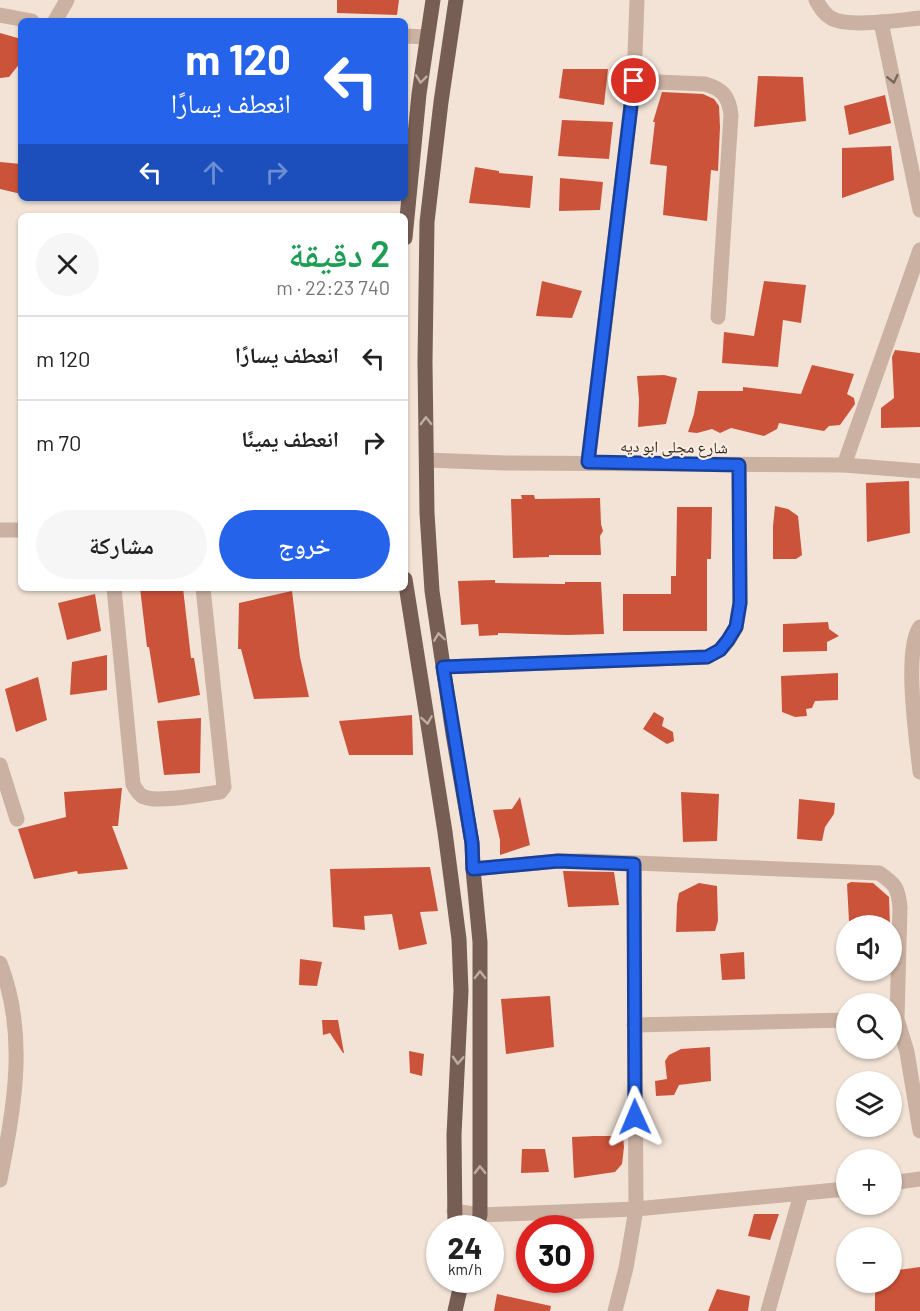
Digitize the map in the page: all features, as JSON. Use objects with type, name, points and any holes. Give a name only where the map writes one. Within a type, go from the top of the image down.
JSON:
[{"type":"main road","points":[[407,213],[433,0]]},
{"type":"main road","points":[[456,0],[427,222],[427,513],[432,580],[443,667],[472,843],[480,942],[478,1215]]},
{"type":"main road","points":[[412,166],[433,167]]},
{"type":"main road","points":[[407,591],[447,843],[459,939],[461,991],[454,1135],[454,1215]]},
{"type":"street","points":[[57,18],[67,0]]},
{"type":"street","points":[[588,462],[634,81],[637,0]]},
{"type":"street","points":[[816,0],[830,18],[841,22],[880,22],[920,18]]},
{"type":"street","points":[[0,15],[18,18]]},
{"type":"street","points":[[880,22],[920,210]]},
{"type":"street","points":[[408,36],[427,37]]},
{"type":"street","points":[[634,81],[705,84],[716,87],[728,99],[731,115],[718,317]]},
{"type":"street","points":[[844,465],[920,250]]},
{"type":"street","name":"شارع مجلى ابو ديه","points":[[427,460],[505,463],[844,465],[920,471]]},
{"type":"street","points":[[443,667],[707,657],[720,650],[736,627],[740,603],[739,465]]},
{"type":"street","points":[[0,530],[18,530]]},
{"type":"street","points":[[114,591],[133,784],[141,795],[149,799],[180,798],[220,792],[224,787],[203,591]]},
{"type":"street","points":[[920,627],[912,655],[913,698],[920,772]]},
{"type":"street","points":[[0,765],[17,819]]},
{"type":"street","points":[[473,869],[558,861],[879,873],[898,890],[900,907],[895,993]]},
{"type":"street","points":[[615,1311],[626,1268],[636,1209],[634,864]]},
{"type":"street","points":[[0,963],[7,981],[14,1020],[17,1073],[14,1108],[0,1180]]},
{"type":"street","points":[[634,1025],[836,1020]]},
{"type":"street","points":[[902,1038],[908,1052],[920,1131]]},
{"type":"street","points":[[902,1181],[920,1179]]},
{"type":"street","points":[[504,1220],[836,1190]]},
{"type":"street","points":[[768,1311],[801,1194]]},
{"type":"street","points":[[454,1211],[463,1215]]},
{"type":"building","points":[[337,0],[399,0],[397,15],[337,13]]},
{"type":"building","points":[[0,33],[18,38],[18,66],[9,77],[0,78]]},
{"type":"building","points":[[563,69],[608,69],[604,105],[559,98]]},
{"type":"building","points":[[758,76],[803,77],[806,121],[754,127]]},
{"type":"building","points":[[662,92],[703,94],[714,99],[719,106],[718,171],[711,170],[707,221],[663,215],[667,166],[650,164],[655,122],[653,122]]},
{"type":"building","points":[[885,95],[891,123],[849,135],[844,106]]},
{"type":"building","points":[[562,120],[613,122],[609,159],[558,156]]},
{"type":"building","points":[[891,146],[894,180],[842,198],[842,148]]},
{"type":"building","points":[[0,162],[18,164],[18,193],[0,189]]},
{"type":"building","points":[[475,167],[499,171],[499,173],[533,176],[530,208],[469,203]]},
{"type":"building","points":[[560,178],[603,182],[600,210],[559,211]]},
{"type":"building","points":[[542,281],[582,291],[572,318],[536,316]]},
{"type":"building","points":[[764,281],[806,285],[801,323],[783,320],[778,367],[722,363],[724,332],[754,336]]},
{"type":"building","points":[[895,350],[920,353],[920,427],[881,428],[881,408],[894,398],[892,357]]},
{"type":"building","points":[[812,365],[854,374],[847,394],[854,398],[855,404],[840,425],[829,426],[824,431],[779,423],[777,429],[764,436],[731,428],[720,433],[712,429],[697,433],[688,432],[698,391],[743,391],[743,387],[801,394]]},
{"type":"building","points":[[664,375],[677,378],[666,424],[638,427],[637,376]]},
{"type":"building","points":[[909,481],[910,533],[867,542],[866,483]]},
{"type":"building","points":[[521,495],[534,495],[535,499],[600,498],[603,531],[600,536],[601,555],[513,558],[511,499],[522,499]]},
{"type":"building","points":[[775,506],[788,509],[798,516],[802,555],[796,559],[773,559]]},
{"type":"building","points":[[677,507],[712,507],[711,559],[707,559],[707,631],[623,631],[623,594],[671,594],[671,576],[676,576]]},
{"type":"building","points":[[495,580],[495,583],[601,582],[604,634],[498,633],[498,635],[479,636],[478,624],[461,625],[458,581]]},
{"type":"building","points":[[140,591],[183,591],[191,658],[194,658],[200,695],[158,703],[149,647],[147,647]]},
{"type":"building","points":[[292,591],[300,657],[309,697],[254,699],[241,649],[238,649],[239,603]]},
{"type":"building","points":[[95,594],[101,631],[67,640],[58,603]]},
{"type":"building","points":[[828,622],[829,629],[839,636],[827,642],[827,651],[783,652],[783,624]]},
{"type":"building","points":[[107,655],[107,690],[70,695],[72,662]]},
{"type":"building","points":[[838,673],[838,700],[815,701],[812,708],[806,709],[807,716],[795,717],[782,712],[781,676]]},
{"type":"building","points":[[38,677],[47,720],[16,732],[5,689]]},
{"type":"building","points":[[654,712],[664,718],[662,726],[673,732],[674,741],[667,744],[643,729]]},
{"type":"building","points":[[412,715],[413,755],[349,755],[339,721]]},
{"type":"building","points":[[201,718],[200,773],[164,775],[157,721]]},
{"type":"building","points":[[122,788],[118,826],[112,826],[128,869],[78,874],[77,871],[34,879],[18,829],[66,817],[64,792]]},
{"type":"building","points":[[681,792],[719,794],[717,841],[683,842]]},
{"type":"building","points":[[520,797],[530,845],[500,855],[500,840],[493,810],[512,809]]},
{"type":"building","points":[[799,799],[835,803],[834,814],[825,827],[822,841],[797,839]]},
{"type":"building","points":[[430,867],[438,911],[420,912],[427,944],[399,950],[392,914],[364,916],[365,930],[333,927],[330,869]]},
{"type":"building","points":[[563,871],[614,872],[619,905],[568,907]]},
{"type":"building","points":[[851,882],[873,883],[889,897],[890,915],[849,915],[847,884]]},
{"type":"building","points":[[699,883],[717,886],[718,921],[715,931],[676,932],[679,893]]},
{"type":"building","points":[[744,952],[745,979],[722,980],[720,954]]},
{"type":"building","points":[[300,959],[322,962],[317,986],[299,985]]},
{"type":"building","points":[[550,996],[554,1047],[506,1054],[501,999]]},
{"type":"building","points":[[322,1020],[338,1020],[344,1053],[330,1033],[323,1035]]},
{"type":"building","points":[[710,1047],[711,1081],[679,1085],[674,1095],[656,1096],[655,1081],[667,1079],[665,1061],[669,1055],[681,1049]]},
{"type":"building","points":[[409,1051],[424,1054],[422,1076],[410,1073]]},
{"type":"building","points":[[623,1136],[622,1164],[615,1172],[574,1178],[572,1137]]},
{"type":"building","points":[[522,1149],[545,1149],[549,1172],[521,1173]]},
{"type":"building","points":[[754,1214],[779,1214],[770,1240],[748,1236]]},
{"type":"building","points":[[920,1267],[920,1311],[875,1311],[875,1293],[902,1293],[902,1269]]},
{"type":"building","points":[[717,1289],[750,1296],[748,1311],[708,1311]]},
{"type":"building","points":[[497,1294],[551,1306],[550,1311],[494,1311]]},
{"type":"route","points":[[634,81],[588,462],[739,465],[740,603],[736,627],[720,650],[707,657],[443,667],[472,843],[473,869],[558,861],[634,864],[635,1117]]}]
